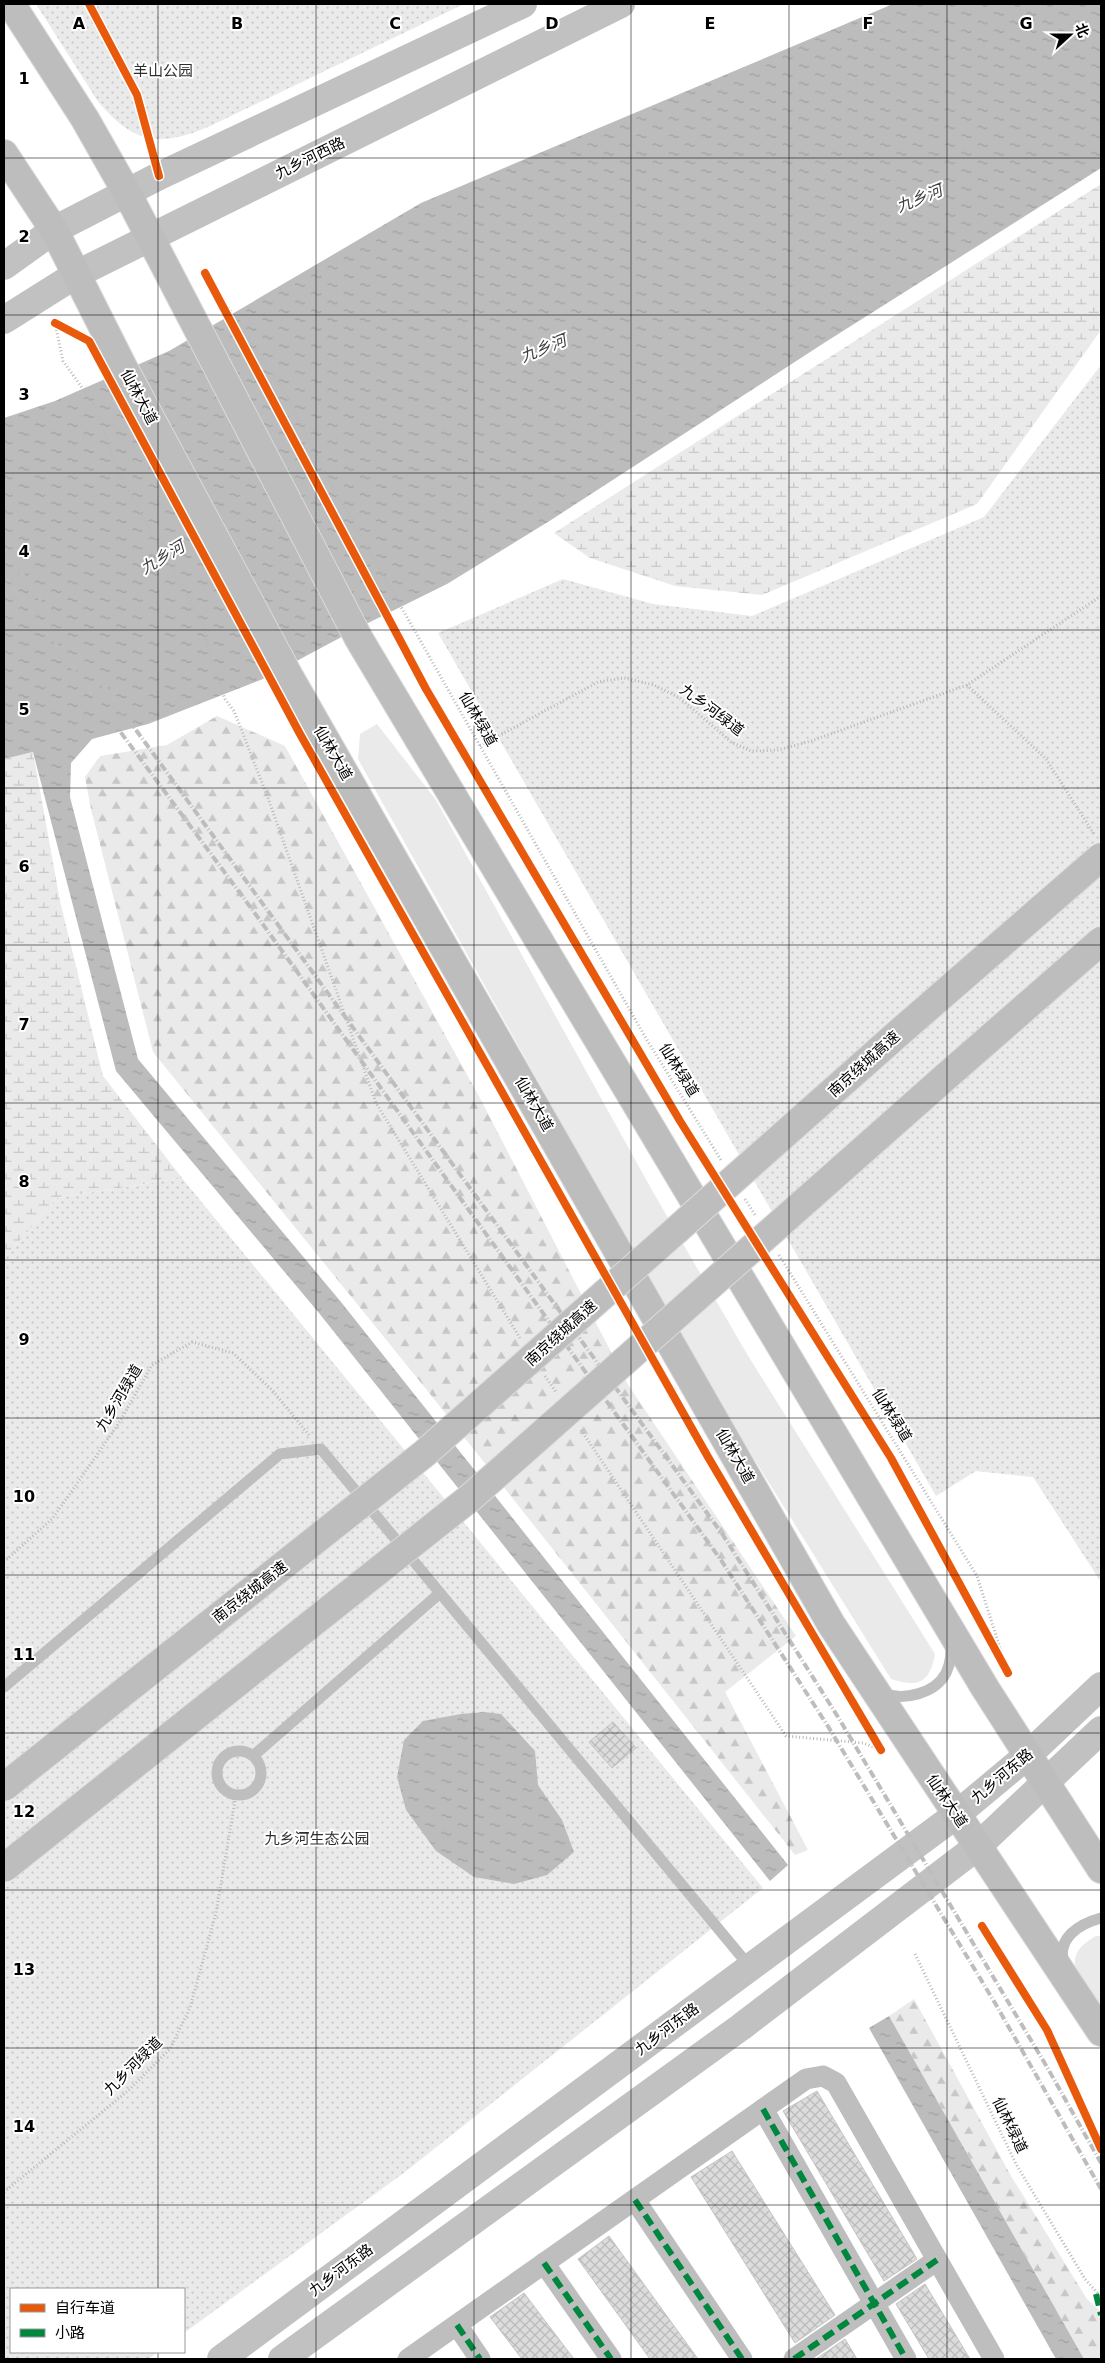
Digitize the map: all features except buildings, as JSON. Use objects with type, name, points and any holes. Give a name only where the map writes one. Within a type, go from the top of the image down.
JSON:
[{"type":"main road","points":[[11,4],[85,119],[127,193],[359,639],[951,1631],[1101,1869]]},
{"type":"main road","points":[[4,266],[54,230],[168,172],[523,4]]},
{"type":"main road","name":"九乡河西路","points":[[4,320],[77,274],[621,4]]},
{"type":"main road","name":"仙林大道","points":[[4,154],[54,230],[122,365],[290,678],[831,1624],[1065,1978],[1099,2034]]},
{"type":"main road","name":"南京绕城高速","points":[[4,1787],[426,1453],[887,1043],[1099,848]]},
{"type":"main road","points":[[4,1868],[471,1497],[1101,941]]},
{"type":"main road","name":"九乡河东路","points":[[222,2359],[956,1815],[1028,1755],[1101,1686]]},
{"type":"main road","points":[[282,2359],[741,2027],[978,1846],[1046,1784],[1101,1730]]},
{"type":"street","points":[[408,2359],[806,2079],[823,2076],[836,2083],[994,2359]]},
{"type":"street","points":[[763,2109],[906,2359]]},
{"type":"street","points":[[635,2200],[742,2359]]},
{"type":"street","points":[[794,2359],[937,2260]]},
{"type":"street","points":[[544,2264],[611,2359]]},
{"type":"street","points":[[457,2325],[480,2359]]},
{"type":"lane","points":[[4,1687],[280,1454],[321,1449],[750,1967]]},
{"type":"lane","points":[[253,1756],[440,1593]]},
{"type":"lane","points":[[872,1688],[900,1698],[924,1691],[935,1685],[945,1675],[950,1664],[951,1631]]},
{"type":"lane","points":[[239,1751],[253,1756],[260,1768],[259,1782],[250,1793],[236,1795],[228,1793],[218,1782],[216,1775],[220,1761],[225,1755],[239,1751]]},
{"type":"lane","points":[[1065,1978],[1062,1950],[1065,1940],[1072,1931],[1101,1918]]},
{"type":"path","points":[[205,273],[245,349]]},
{"type":"path","points":[[55,323],[64,327]]},
{"type":"path","points":[[55,323],[63,360],[98,410],[118,473],[203,624],[211,661],[225,699],[234,711],[268,798],[376,1103],[521,1340]]},
{"type":"path","points":[[967,685],[1046,759],[1099,848]]},
{"type":"path","points":[[743,1195],[758,1221]]},
{"type":"path","points":[[543,1373],[560,1398]]},
{"type":"path","points":[[576,1422],[786,1736],[863,1743],[881,1750]]},
{"type":"path","points":[[988,1639],[1008,1673]]},
{"type":"path","points":[[876,1741],[881,1750]]},
{"type":"green space","name":"羊山公园","points":[[36,4],[464,4],[208,127],[174,138],[160,139],[147,138],[134,133],[122,125],[97,100]]},
{"type":"green space","points":[[1101,184],[1101,330],[977,504],[762,595],[675,586],[590,558],[554,533]]},
{"type":"green space","points":[[1101,365],[1101,1582],[1033,1477],[976,1471],[936,1496],[438,633],[563,579],[653,604],[752,616],[984,517]]},
{"type":"green space","points":[[217,716],[285,746],[481,1100],[627,1383],[796,1636],[725,1692],[808,1850],[795,1855],[426,1389],[153,1052],[91,809],[85,777],[100,756],[167,745]]},
{"type":"green space","points":[[377,724],[436,800],[653,1192],[747,1354],[935,1654],[930,1671],[921,1681],[909,1683],[891,1679],[705,1380],[358,759],[360,734]]},
{"type":"green space","points":[[33,752],[60,901],[103,1076],[182,1178],[57,1198],[4,1259],[4,759]]},
{"type":"green space","name":"九乡河生态公园","points":[[182,1178],[763,1888],[405,2172],[185,2332],[185,2288],[10,2288],[10,2353],[157,2353],[148,2359],[4,2359],[4,1259],[57,1198]]},
{"type":"green space","points":[[1096,1936],[1101,1936],[1101,2007],[1076,1970],[1075,1961],[1077,1953],[1084,1944]]},
{"type":"green space","points":[[914,1999],[1011,2176],[1087,2299],[1101,2312],[1101,2359],[1084,2359],[889,2016]]},
{"type":"water","name":"九乡河","points":[[893,4],[1101,4],[1101,168],[824,343],[551,520],[447,584],[362,626],[263,679],[148,724],[92,739],[71,763],[70,797],[138,1059],[341,1302],[788,1865],[770,1881],[319,1313],[116,1071],[33,752],[4,759],[4,418],[55,401],[169,351],[421,203]]},
{"type":"water","points":[[484,1712],[501,1714],[535,1751],[538,1785],[562,1820],[574,1852],[547,1875],[514,1884],[474,1877],[436,1851],[406,1810],[397,1777],[404,1740],[423,1721]]},
{"type":"water","points":[[889,2016],[1084,2359],[1056,2359],[869,2028]]},
{"type":"railway","points":[[4,549],[723,1535],[838,1717],[1047,2067],[1101,2163]]},
{"type":"railway","points":[[4,575],[254,912],[721,1560],[829,1728],[995,2003],[1101,2189]]},
{"type":"marked path","points":[[763,2109],[906,2359]]},
{"type":"marked path","points":[[635,2200],[742,2359]]},
{"type":"marked path","points":[[794,2359],[937,2260]]},
{"type":"marked path","points":[[544,2263],[611,2359]]},
{"type":"marked path","points":[[1096,2294],[1101,2315]]},
{"type":"marked path","points":[[457,2325],[480,2359]]},
{"type":"cycle path","points":[[89,4],[137,95],[159,176]]},
{"type":"cycle path","points":[[205,273],[426,689],[680,1121],[891,1458],[1008,1673]]},
{"type":"cycle path","points":[[55,323],[89,341],[300,734],[708,1457],[881,1750]]},
{"type":"cycle path","points":[[982,1926],[1047,2030],[1101,2149]]}]
